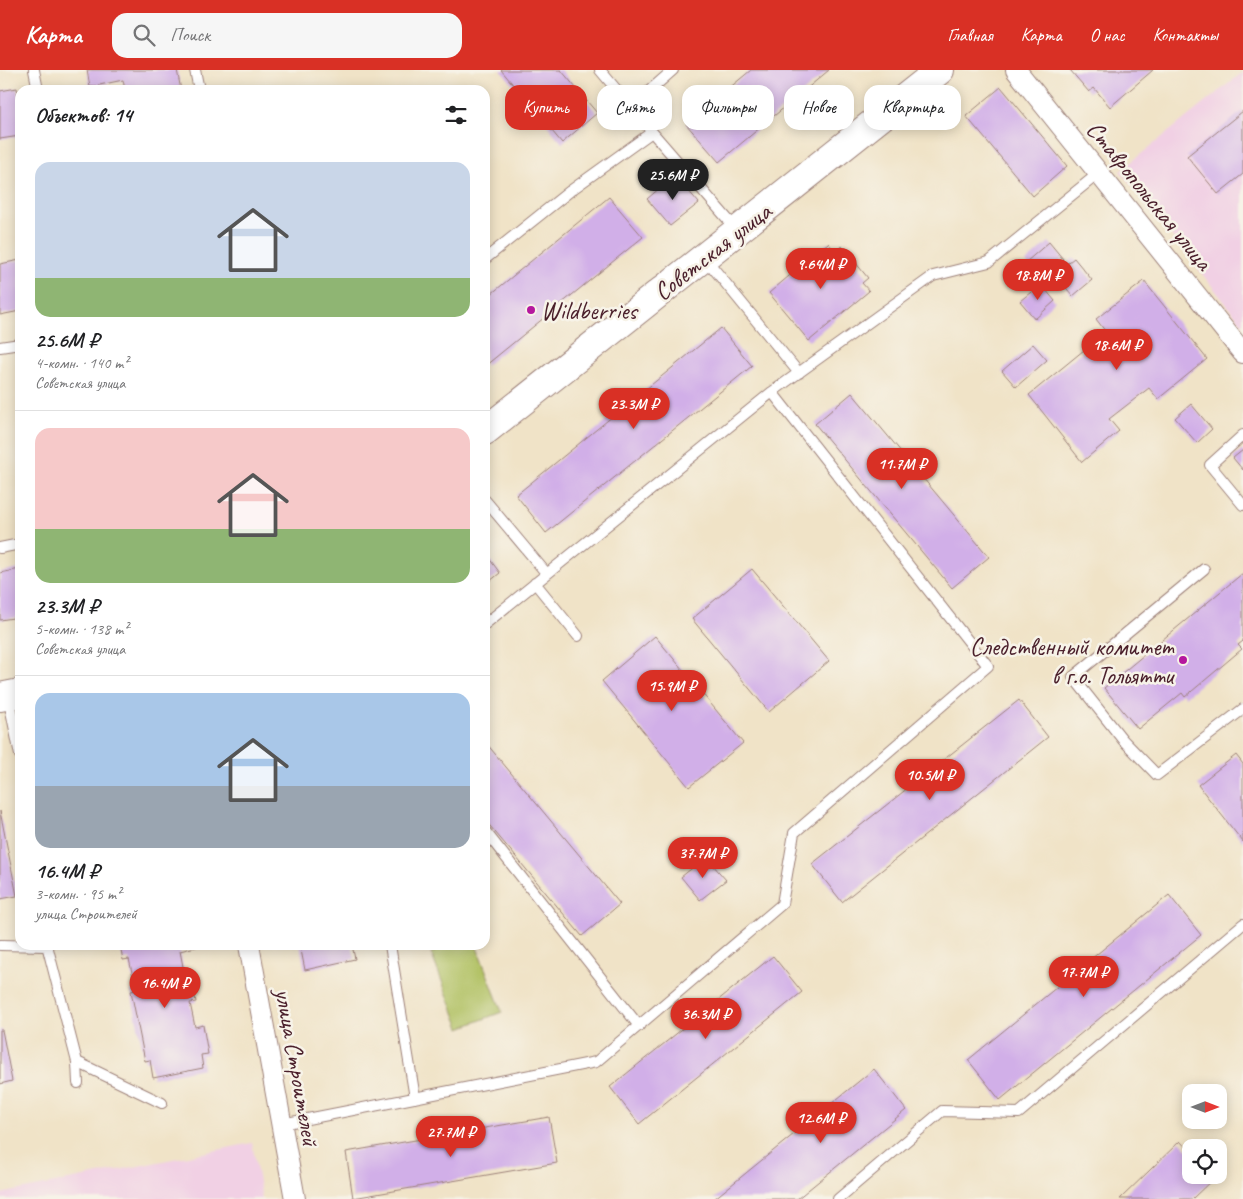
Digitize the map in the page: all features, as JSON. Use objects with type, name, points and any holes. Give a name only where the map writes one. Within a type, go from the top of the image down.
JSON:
[{"type":"main road","name":"Советская улица","points":[[490,427],[940,70]]},
{"type":"street","name":"Ставропольская улица","points":[[1016,70],[1243,353]]},
{"type":"street","name":"улица Строителей","points":[[250,950],[295,1199]]},
{"type":"lane","points":[[34,70],[37,85]]},
{"type":"lane","points":[[195,70],[198,85]]},
{"type":"lane","points":[[600,70],[613,85]]},
{"type":"lane","points":[[656,85],[673,70]]},
{"type":"lane","points":[[490,255],[570,191],[652,132],[738,230]]},
{"type":"lane","points":[[490,620],[772,392],[933,276],[989,262],[1099,173]]},
{"type":"lane","points":[[705,257],[800,373]]},
{"type":"lane","points":[[0,348],[15,345]]},
{"type":"lane","points":[[282,1124],[596,1062],[782,904],[794,833],[988,666],[772,392]]},
{"type":"lane","points":[[1243,435],[1210,465],[1243,505]]},
{"type":"lane","points":[[490,506],[547,574]]},
{"type":"lane","points":[[0,548],[15,545]]},
{"type":"lane","points":[[1204,569],[1073,677],[1123,740],[1157,774],[1243,709]]},
{"type":"lane","points":[[535,583],[578,636]]},
{"type":"lane","points":[[9,695],[15,726]]},
{"type":"lane","points":[[490,837],[639,1026]]},
{"type":"lane","points":[[838,1199],[942,1111],[1019,1113],[1243,924]]},
{"type":"lane","points":[[0,945],[15,945]]},
{"type":"lane","points":[[47,950],[77,1062],[78,1083]]},
{"type":"lane","points":[[391,950],[415,1098]]},
{"type":"lane","points":[[77,1062],[162,1103]]},
{"type":"shaded area","points":[[1243,72],[1243,325],[1120,171]]},
{"type":"shaded area","points":[[252,1143],[262,1199],[0,1199],[0,1194]]},
{"type":"green space","points":[[438,950],[478,950],[502,1012],[460,1028],[431,953]]},
{"type":"building","points":[[87,70],[177,70],[180,85],[124,85],[123,80],[90,85]]},
{"type":"building","points":[[501,70],[561,70],[574,85],[514,85]]},
{"type":"building","points":[[751,70],[829,70],[811,85],[784,85],[784,108],[774,116],[774,85],[733,85]]},
{"type":"building","points":[[1070,70],[1153,70],[1110,107],[1094,88],[1089,92]]},
{"type":"building","points":[[1001,87],[1067,166],[1033,196],[966,116]]},
{"type":"building","points":[[15,88],[15,137],[0,139],[0,91]]},
{"type":"building","points":[[587,101],[597,113],[587,122]]},
{"type":"building","points":[[1243,111],[1243,174],[1218,194],[1187,156]]},
{"type":"building","points":[[551,130],[577,130],[562,143]]},
{"type":"building","points":[[691,130],[757,130],[719,162]]},
{"type":"building","points":[[675,175],[699,203],[670,226],[647,199]]},
{"type":"building","points":[[609,197],[643,237],[490,362],[490,295]]},
{"type":"building","points":[[1049,242],[1063,259],[1041,279],[1026,262]]},
{"type":"building","points":[[828,243],[835,251],[842,246],[868,278],[862,283],[869,291],[809,341],[769,293]]},
{"type":"building","points":[[1074,258],[1092,280],[1073,296],[1054,274]]},
{"type":"building","points":[[15,261],[15,312],[0,315],[0,264]]},
{"type":"building","points":[[1144,281],[1207,359],[1158,399],[1149,388],[1109,419],[1119,431],[1082,462],[1029,395],[1106,332],[1096,319]]},
{"type":"building","points":[[1041,284],[1055,301],[1035,319],[1020,301]]},
{"type":"building","points":[[721,328],[752,366],[546,533],[516,495]]},
{"type":"building","points":[[1033,344],[1047,360],[1016,387],[1002,371]]},
{"type":"building","points":[[852,393],[989,557],[952,588],[815,424]]},
{"type":"building","points":[[1191,404],[1212,429],[1197,443],[1175,418]]},
{"type":"building","points":[[1243,450],[1243,470],[1233,458]]},
{"type":"building","points":[[490,560],[500,573],[490,581]]},
{"type":"building","points":[[752,569],[829,661],[769,712],[692,619]]},
{"type":"building","points":[[15,570],[15,618],[0,620],[0,573]]},
{"type":"building","name":"Следственный комитет в г.о. Тольятти","points":[[1243,573],[1243,641],[1238,645],[1242,649],[1185,697],[1182,693],[1138,729],[1104,688]]},
{"type":"building","points":[[655,636],[743,743],[689,787],[602,681]]},
{"type":"building","points":[[1019,700],[1048,737],[842,902],[812,864]]},
{"type":"building","points":[[490,748],[620,904],[582,936],[490,826]]},
{"type":"building","points":[[1236,755],[1243,764],[1243,842],[1198,785]]},
{"type":"building","points":[[0,811],[15,886],[15,896],[0,899]]},
{"type":"building","points":[[706,857],[726,880],[700,900],[681,877]]},
{"type":"building","points":[[1169,895],[1201,935],[1000,1100],[968,1060]]},
{"type":"building","points":[[121,950],[184,950],[180,951],[185,977],[191,976],[196,1002],[190,1003],[195,1027],[203,1025],[208,1054],[201,1055],[203,1068],[153,1078],[150,1060],[145,1061],[131,991],[136,990],[129,959],[123,960]]},
{"type":"building","points":[[301,950],[353,950],[355,959],[305,970]]},
{"type":"building","points":[[773,956],[802,992],[639,1124],[610,1087]]},
{"type":"building","points":[[0,1030],[2,1030],[12,1081],[0,1084]]},
{"type":"building","points":[[874,1069],[906,1110],[797,1199],[714,1199]]},
{"type":"building","points":[[549,1117],[557,1163],[353,1198],[346,1152]]},
{"type":"building","points":[[1180,1141],[1182,1143],[1182,1184],[1208,1184],[1192,1199],[1120,1199]]},
{"type":"place","name":"Wildberries","points":[[531,310]]},
{"type":"place","name":"Следственный комитет в г.о. Тольятти","points":[[1183,660]]}]
